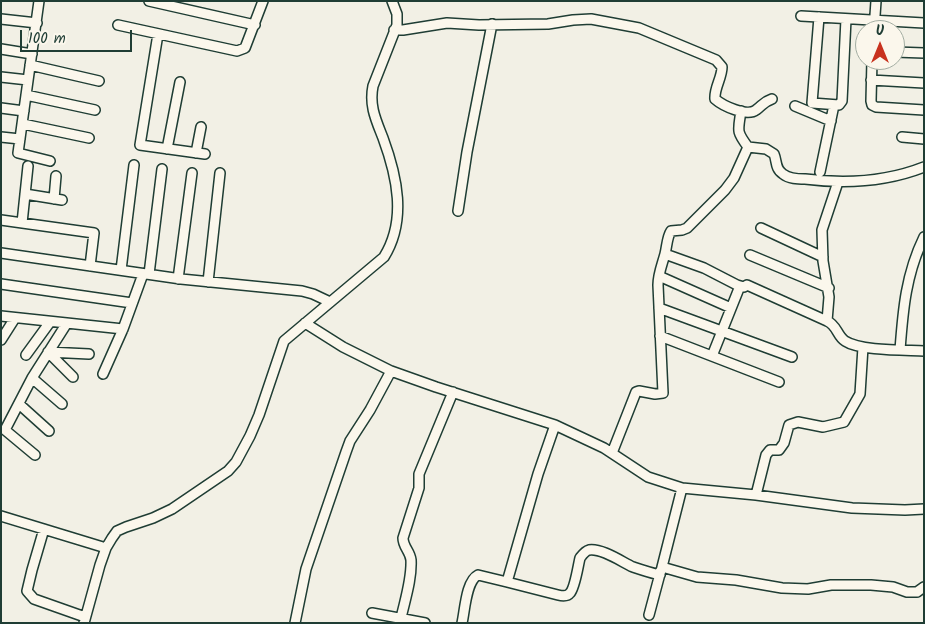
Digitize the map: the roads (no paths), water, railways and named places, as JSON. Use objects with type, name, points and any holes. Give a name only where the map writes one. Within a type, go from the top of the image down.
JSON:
[{"type":"street","points":[[39,1],[18,153],[50,161]]},
{"type":"street","points":[[149,1],[255,25]]},
{"type":"street","points":[[118,25],[237,51],[245,48],[263,1]]},
{"type":"street","points":[[44,529],[29,578],[27,592],[34,598],[84,620],[106,548],[117,532],[172,509],[221,476],[236,462],[259,415],[284,341],[384,257],[396,228],[398,191],[392,164],[374,114],[371,96],[373,86],[397,25],[397,14],[392,1]]},
{"type":"street","points":[[801,16],[875,20],[876,1]]},
{"type":"street","points":[[812,108],[819,17]]},
{"type":"street","points":[[1,19],[36,23]]},
{"type":"street","points":[[394,30],[447,23],[548,24],[582,19],[603,21],[639,28],[716,60],[722,66],[722,74],[715,94],[715,99],[720,104],[741,111],[756,111],[764,102],[772,99]]},
{"type":"street","points":[[795,106],[812,108],[839,105],[842,101],[846,19]]},
{"type":"street","points":[[905,22],[924,23]]},
{"type":"street","points":[[458,211],[466,152],[492,24]]},
{"type":"street","points":[[158,34],[140,145],[206,154]]},
{"type":"street","points":[[1,49],[32,54]]},
{"type":"street","points":[[905,53],[924,54]]},
{"type":"street","points":[[30,65],[99,81]]},
{"type":"street","points":[[872,70],[872,105],[876,107],[924,110]]},
{"type":"street","points":[[1,77],[28,80]]},
{"type":"street","points":[[871,80],[924,83]]},
{"type":"street","points":[[167,149],[180,82]]},
{"type":"street","points":[[26,95],[95,110]]},
{"type":"street","points":[[820,172],[834,105]]},
{"type":"street","points":[[1,108],[24,111]]},
{"type":"street","points":[[812,108],[831,121]]},
{"type":"street","points":[[741,111],[738,131],[748,147]]},
{"type":"street","points":[[22,124],[88,138]]},
{"type":"street","points":[[196,153],[201,127]]},
{"type":"street","points":[[1,137],[20,139]]},
{"type":"street","points":[[902,137],[924,139]]},
{"type":"street","points":[[748,147],[758,147],[771,151],[774,154],[779,171],[786,176],[796,178],[838,182],[882,179],[924,167]]},
{"type":"street","points":[[612,453],[636,392],[638,390],[655,394],[663,393],[658,308],[659,276],[670,232],[687,228],[725,190],[734,178],[748,147]]},
{"type":"street","points":[[121,270],[134,165]]},
{"type":"street","points":[[22,223],[28,166]]},
{"type":"street","points":[[103,374],[146,274],[162,169]]},
{"type":"street","points":[[178,279],[192,173]]},
{"type":"street","points":[[208,282],[220,173]]},
{"type":"street","points":[[25,194],[58,200],[56,176]]},
{"type":"street","points":[[827,321],[829,288],[823,257],[822,230],[838,182]]},
{"type":"street","points":[[1,220],[94,233],[90,266]]},
{"type":"street","points":[[761,228],[823,257]]},
{"type":"street","points":[[900,350],[906,289],[916,253],[924,236]]},
{"type":"street","points":[[1,253],[178,279],[302,291],[330,302]]},
{"type":"street","points":[[665,254],[704,268],[740,286],[746,285],[827,321],[833,324],[845,341],[863,347],[924,350]]},
{"type":"street","points":[[750,255],[829,288]]},
{"type":"street","points":[[659,276],[731,308]]},
{"type":"street","points":[[1,284],[132,303]]},
{"type":"street","points":[[712,356],[740,286]]},
{"type":"street","points":[[658,308],[792,357]]},
{"type":"street","points":[[1,316],[123,330]]},
{"type":"street","points":[[1,340],[15,318]]},
{"type":"street","points":[[26,355],[50,322]]},
{"type":"street","points":[[34,454],[5,430],[32,378],[67,323]]},
{"type":"street","points":[[305,323],[343,347],[391,371],[555,425],[612,453],[648,477],[682,488],[756,495],[852,508],[924,509]]},
{"type":"street","points":[[660,336],[779,382]]},
{"type":"street","points":[[756,495],[766,454],[770,450],[779,450],[784,443],[789,425],[798,422],[823,427],[844,422],[860,394],[863,347]]},
{"type":"street","points":[[48,352],[90,354]]},
{"type":"street","points":[[48,352],[73,377]]},
{"type":"street","points":[[62,366],[69,353]]},
{"type":"street","points":[[295,623],[306,569],[346,452],[353,436],[370,410],[391,371]]},
{"type":"street","points":[[32,378],[62,404]]},
{"type":"street","points":[[404,620],[411,567],[410,555],[404,546],[403,538],[419,488],[419,474],[452,392]]},
{"type":"street","points":[[19,404],[49,431]]},
{"type":"street","points":[[507,582],[538,474],[555,425]]},
{"type":"street","points":[[649,615],[682,488]]},
{"type":"street","points":[[1,516],[106,548]]},
{"type":"street","points":[[462,623],[470,584],[475,576],[478,575],[566,596],[571,593],[573,588],[580,558],[589,550],[618,558],[631,566],[782,588],[808,589],[831,585],[871,585],[893,586],[907,592],[917,592],[924,587]]},
{"type":"street","points":[[372,613],[425,623]]}]
